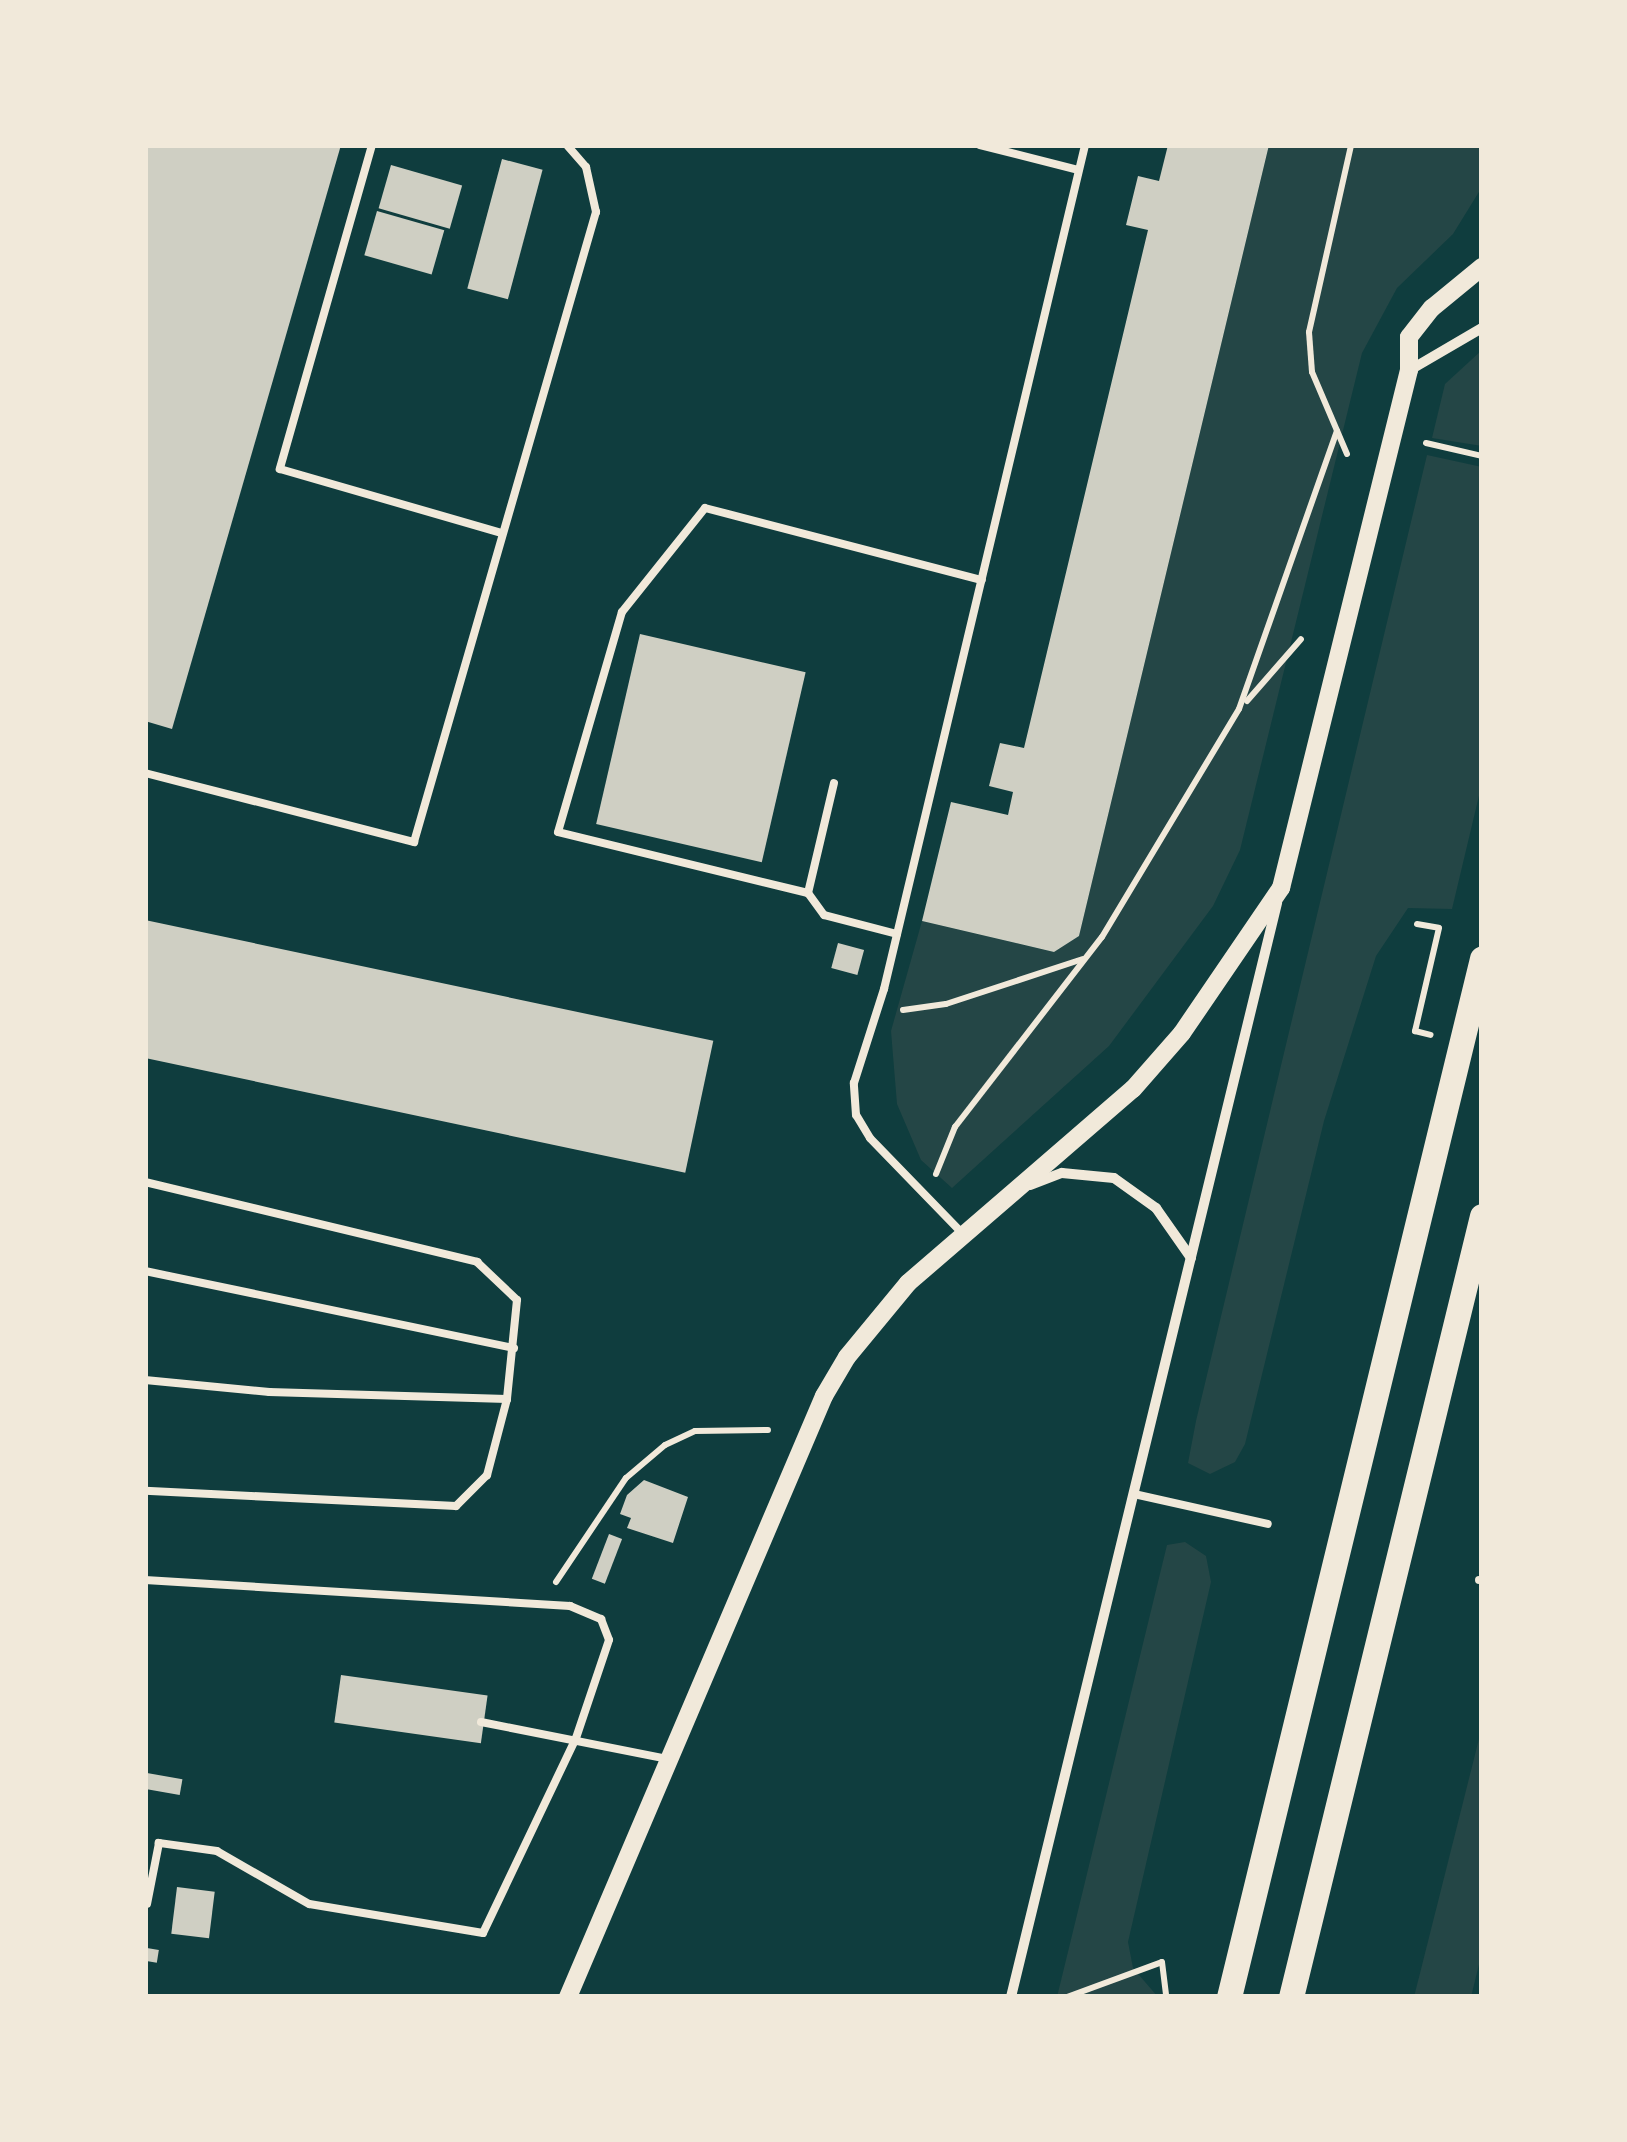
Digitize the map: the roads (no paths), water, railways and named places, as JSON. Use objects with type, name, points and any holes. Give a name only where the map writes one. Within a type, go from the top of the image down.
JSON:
[{"type":"main road","points":[[1229,1997],[1482,958]]},
{"type":"main road","points":[[1291,1997],[1482,1216]]},
{"type":"street","points":[[1011,1997],[1409,370],[1409,337],[1432,308],[1482,266]]},
{"type":"street","points":[[1409,370],[1482,328]]},
{"type":"street","points":[[568,1997],[824,1396],[888,1303],[1028,1186],[1133,1089],[1182,1033],[1281,888]]},
{"type":"street","points":[[1028,1186],[1062,1173],[1114,1178],[1156,1208],[1191,1258]]},
{"type":"lane","points":[[372,145],[280,469],[502,533]]},
{"type":"lane","points":[[145,773],[414,842],[596,212],[586,166],[568,145]]},
{"type":"lane","points":[[980,145],[1078,170]]},
{"type":"lane","points":[[965,1236],[921,1192],[856,1115],[854,1083],[897,934],[1084,145]]},
{"type":"lane","points":[[897,934],[824,916],[808,893],[558,832],[622,612],[705,508],[982,580]]},
{"type":"lane","points":[[808,893],[834,782]]},
{"type":"lane","points":[[145,1182],[477,1262],[517,1300],[507,1399],[488,1476],[456,1506],[145,1491]]},
{"type":"lane","points":[[145,1271],[514,1348]]},
{"type":"lane","points":[[145,1380],[268,1392],[507,1399]]},
{"type":"lane","points":[[1134,1494],[1268,1524]]},
{"type":"lane","points":[[145,1580],[570,1606],[601,1619],[609,1640],[576,1738],[483,1934],[309,1904],[217,1851],[159,1843],[147,1904]]},
{"type":"lane","points":[[481,1722],[576,1738],[668,1760]]}]
